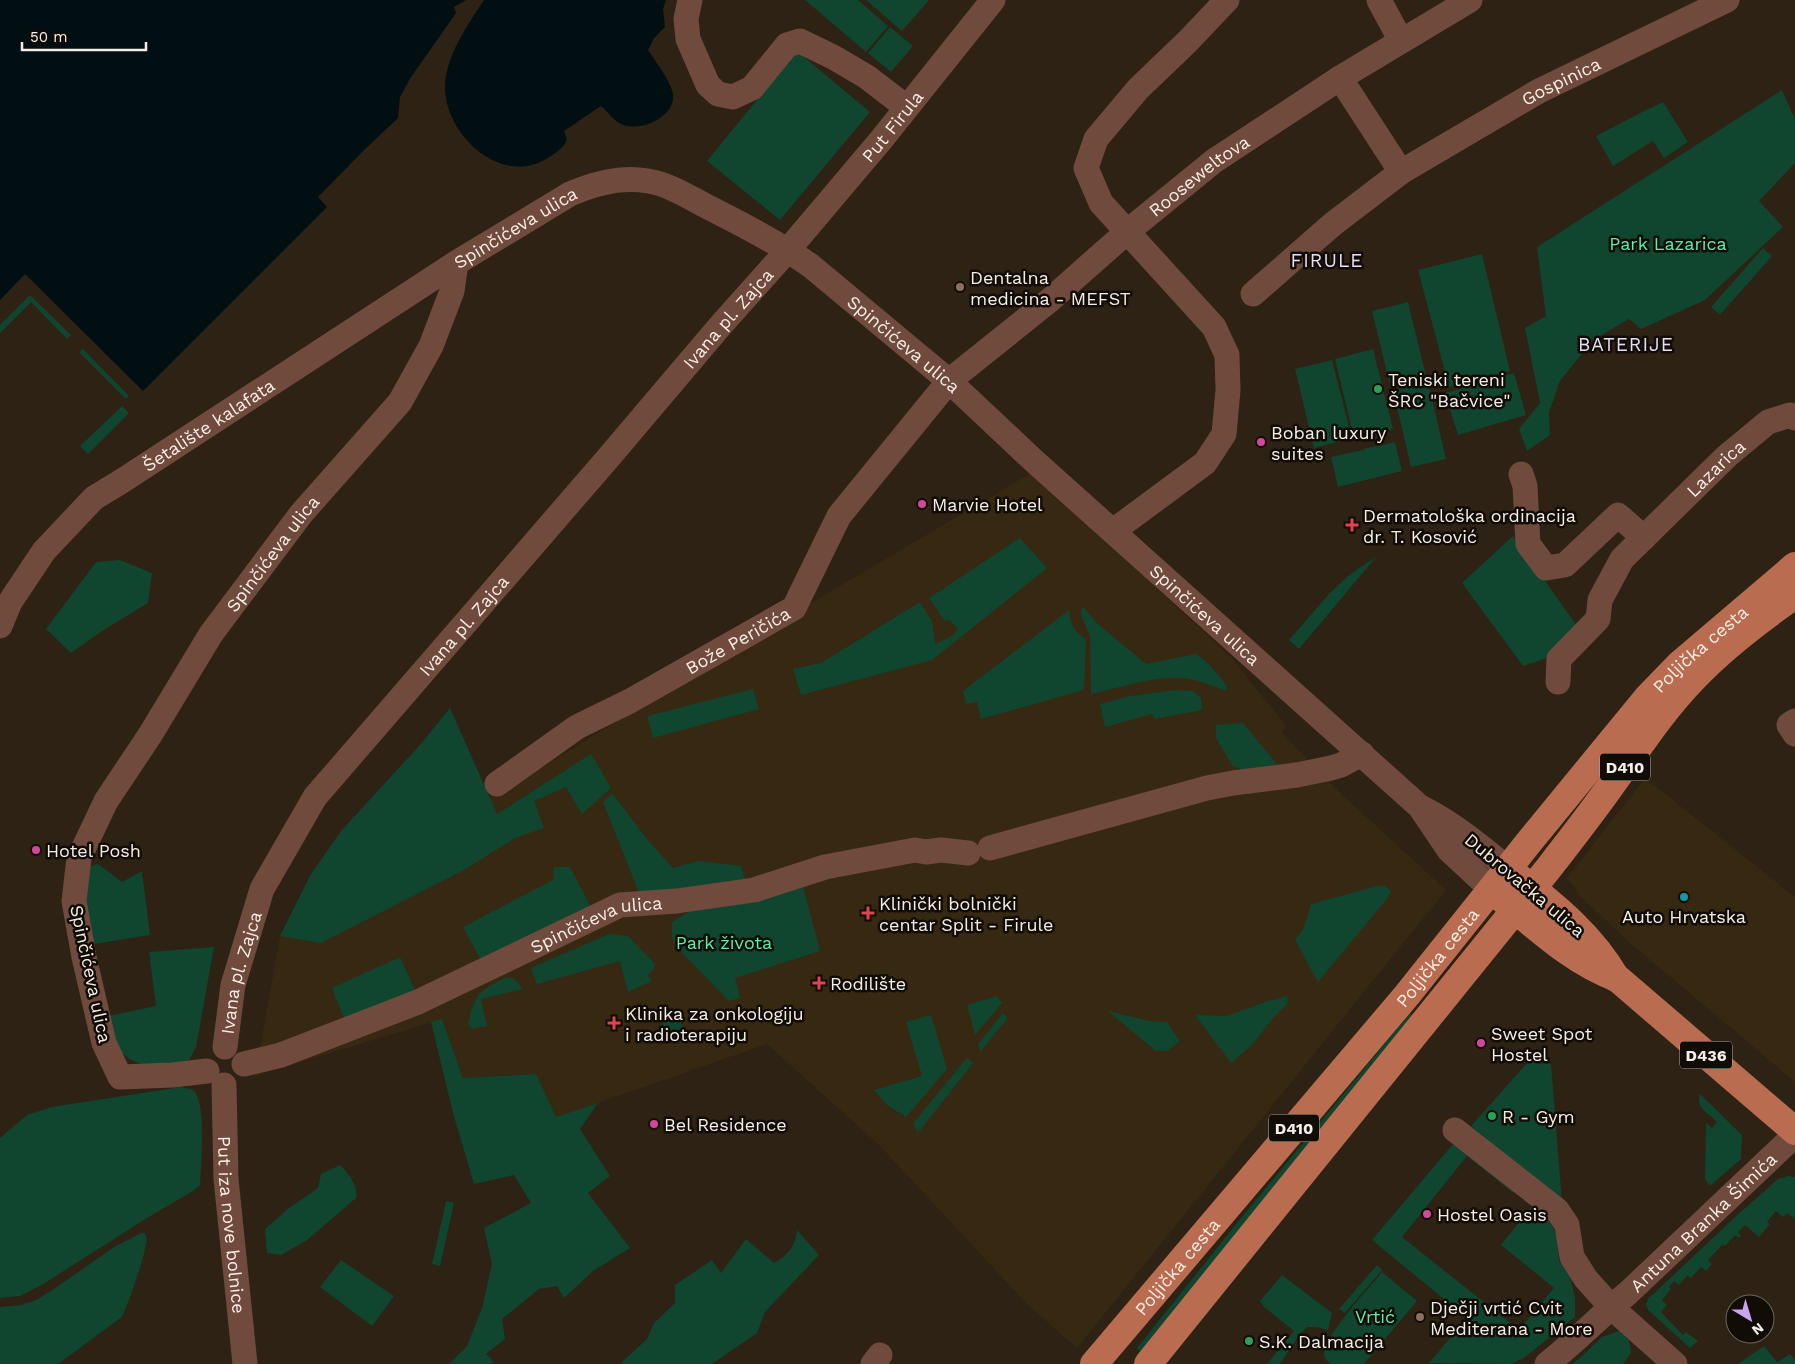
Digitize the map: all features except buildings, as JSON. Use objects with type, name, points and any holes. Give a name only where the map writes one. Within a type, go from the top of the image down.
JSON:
[{"type":"main road","name":"Poljička cesta","points":[[1094,1364],[1407,995],[1646,698],[1679,665],[1795,566]]},
{"type":"main road","name":"Poljička cesta","points":[[1148,1364],[1515,910],[1592,812],[1652,727],[1693,678],[1744,632],[1795,595]]},
{"type":"main road","name":"Dubrovačka ulica","points":[[1508,868],[1563,913],[1603,957],[1617,978],[1795,1131]]},
{"type":"main road","name":"Dubrovačka ulica","points":[[1490,890],[1565,950],[1601,972],[1617,978]]},
{"type":"street","points":[[690,0],[686,20],[688,39],[708,85],[718,94],[734,97],[752,88],[787,45],[800,41],[833,57],[867,77],[906,107]]},
{"type":"street","name":"Put Firula","points":[[788,250],[881,140],[993,0]]},
{"type":"street","points":[[1113,531],[1205,463],[1224,434],[1228,390],[1228,355],[1214,327],[1101,203],[1086,168],[1096,139],[1138,89],[1188,42],[1227,0]]},
{"type":"street","points":[[1379,0],[1402,41]]},
{"type":"street","name":"Rooseweltova","points":[[948,381],[1050,300],[1128,231],[1214,161],[1340,78],[1470,0]]},
{"type":"street","name":"Gospinica","points":[[1253,294],[1333,224],[1401,172],[1539,91],[1727,0]]},
{"type":"street","points":[[1340,78],[1401,172]]},
{"type":"street","name":"Spinčićeva ulica","points":[[215,1078],[173,1074],[120,1077],[104,1042],[84,957],[74,901],[79,858],[106,801],[150,735],[214,629],[301,514],[400,402],[431,346],[452,291],[456,263],[570,194],[590,185],[625,179],[649,181],[671,188],[767,237],[811,266],[948,381],[1420,807],[1449,850],[1490,890]]},
{"type":"street","name":"Ivana pl. Zajca","points":[[225,1047],[233,985],[262,889],[315,797],[720,326],[788,250]]},
{"type":"street","name":"Šetalište kalafata","points":[[0,626],[10,602],[44,551],[94,498],[456,263]]},
{"type":"street","name":"Bože Peričića","points":[[497,784],[577,727],[630,701],[794,608],[839,516],[948,381]]},
{"type":"street","name":"Lazarica","points":[[1558,682],[1559,659],[1598,619],[1600,600],[1622,559],[1727,456],[1768,422],[1790,415],[1795,418]]},
{"type":"street","points":[[1521,474],[1525,486],[1528,544],[1546,568],[1565,565],[1618,515],[1644,538]]},
{"type":"street","name":"Spinčićeva ulica","points":[[244,1064],[281,1055],[418,1002],[620,905],[677,901],[754,890],[825,867],[915,850],[926,852],[979,850],[1207,788],[1331,768],[1342,765],[1362,754]]},
{"type":"street","name":"Dubrovačka ulica","points":[[1420,807],[1460,830],[1508,868]]},
{"type":"street","points":[[225,1047],[239,1054],[244,1064],[242,1075],[238,1080],[228,1085],[215,1078],[206,1062],[211,1053],[225,1047]]},
{"type":"street","name":"Put iza nove bolnice","points":[[215,1078],[245,1364]]},
{"type":"street","points":[[1455,1130],[1557,1210],[1567,1224],[1572,1256],[1586,1279],[1611,1307],[1675,1364]]},
{"type":"street","name":"Antuna Branka Šimića","points":[[1547,1364],[1572,1345],[1611,1307],[1628,1294],[1795,1136]]},
{"type":"shaded area","points":[[1,0],[466,0],[454,7],[456,13],[411,77],[400,97],[398,118],[318,197],[327,207],[143,391],[25,274],[0,300]]},
{"type":"shaded area","points":[[484,0],[666,0],[663,9],[665,27],[654,38],[648,50],[672,89],[672,102],[669,110],[663,116],[646,125],[629,126],[618,122],[601,106],[564,131],[567,139],[560,150],[531,165],[513,166],[496,162],[479,152],[465,138],[454,122],[447,104],[445,86],[449,63],[465,30]]},
{"type":"shaded area","name":"Klinički bolnički centar Split - Firule","points":[[1031,473],[1231,657],[1286,726],[1282,733],[1338,791],[1446,890],[1077,1348],[1027,1304],[879,1145],[767,1044],[556,1117],[536,1074],[463,1078],[442,1019],[255,1076],[280,936],[391,850],[531,774],[784,619]]},
{"type":"shaded area","name":"Auto Hrvatska","points":[[1645,778],[1795,897],[1795,1082],[1629,942],[1581,897],[1567,878]]},
{"type":"green space","points":[[805,0],[858,0],[888,26],[866,52]]},
{"type":"green space","points":[[866,0],[929,0],[902,31]]},
{"type":"green space","points":[[890,27],[913,46],[891,72],[868,53]]},
{"type":"green space","points":[[797,51],[870,112],[780,220],[707,161]]},
{"type":"green space","name":"Park Lazarica","points":[[1782,90],[1795,119],[1795,163],[1759,201],[1783,227],[1705,300],[1641,329],[1629,319],[1593,340],[1560,381],[1549,412],[1550,435],[1527,451],[1519,429],[1540,403],[1525,328],[1546,316],[1537,247]]},
{"type":"green space","points":[[1663,102],[1688,142],[1664,158],[1653,141],[1613,166],[1596,136]]},
{"type":"green space","points":[[1763,248],[1772,256],[1720,315],[1711,307]]},
{"type":"green space","points":[[1482,254],[1510,371],[1449,387],[1418,270]]},
{"type":"green space","points":[[30,295],[71,335],[67,339],[31,302],[0,333],[0,325]]},
{"type":"green space","points":[[1408,302],[1427,380],[1391,389],[1372,311]]},
{"type":"green space","points":[[83,349],[129,396],[126,399],[79,352]]},
{"type":"green space","points":[[1373,349],[1393,429],[1354,438],[1335,359]]},
{"type":"green space","points":[[1332,360],[1352,438],[1314,448],[1295,369]]},
{"type":"green space","points":[[1514,373],[1526,415],[1458,435],[1445,393]]},
{"type":"green space","points":[[1428,382],[1446,459],[1411,467],[1393,390]]},
{"type":"green space","points":[[122,406],[129,413],[88,454],[80,446]]},
{"type":"green space","points":[[1395,442],[1402,471],[1338,487],[1331,457],[1363,450],[1367,465],[1363,449]]},
{"type":"green space","points":[[1513,536],[1580,630],[1550,657],[1523,666],[1462,583]]},
{"type":"green space","points":[[1020,538],[1047,568],[932,660],[801,695],[793,669],[821,663],[920,602],[932,621],[935,644],[952,636],[958,629],[949,620],[945,621],[929,598]]},
{"type":"green space","points":[[1376,557],[1299,649],[1289,640],[1329,594],[1349,575]]},
{"type":"green space","points":[[120,560],[152,573],[148,603],[102,631],[71,653],[46,629],[96,562]]},
{"type":"green space","points":[[1082,606],[1098,624],[1146,664],[1196,654],[1209,664],[1220,677],[1227,686],[1226,691],[1193,680],[1170,678],[1147,681],[1091,694],[1090,636],[1081,615]]},
{"type":"green space","points":[[1069,610],[1074,627],[1086,640],[1084,690],[981,719],[977,702],[966,704],[963,691]]},
{"type":"green space","points":[[753,689],[759,709],[653,738],[647,716]]},
{"type":"green space","points":[[1175,690],[1193,691],[1201,698],[1202,710],[1155,719],[1152,714],[1105,727],[1100,704],[1130,696]]},
{"type":"green space","points":[[450,708],[497,814],[591,754],[611,788],[582,814],[566,787],[534,801],[544,828],[515,838],[464,870],[321,943],[280,936],[311,874],[341,831],[419,746]]},
{"type":"green space","points":[[1243,723],[1277,764],[1244,771],[1232,765],[1216,738],[1216,725]]},
{"type":"green space","points":[[612,793],[647,839],[673,868],[698,861],[741,866],[746,883],[639,893],[603,802]]},
{"type":"green space","points":[[98,864],[122,882],[142,871],[150,935],[88,945],[83,869]]},
{"type":"green space","points":[[554,867],[570,867],[593,911],[484,966],[463,927],[553,880]]},
{"type":"green space","name":"Park života","points":[[803,886],[820,951],[735,978],[740,998],[729,1001],[680,951],[672,938],[672,922],[692,910]]},
{"type":"green space","points":[[1377,886],[1386,886],[1391,892],[1318,982],[1295,940],[1304,928],[1311,904]]},
{"type":"green space","points":[[609,934],[628,936],[655,964],[653,970],[647,975],[652,981],[628,992],[620,961],[537,984],[531,968]]},
{"type":"green space","points":[[214,947],[196,1047],[189,1060],[167,1065],[146,1066],[129,1059],[117,1048],[108,1016],[156,1006],[149,952]]},
{"type":"green space","points":[[400,957],[418,997],[347,1025],[332,988]]},
{"type":"green space","points":[[505,978],[515,980],[522,989],[481,999],[487,1026],[472,1029],[468,1024],[473,1006],[479,995]]},
{"type":"green space","points":[[997,996],[1002,1003],[975,1035],[967,1005]]},
{"type":"green space","points":[[1287,996],[1288,1003],[1273,1018],[1253,1044],[1231,1063],[1195,1015],[1226,1016]]},
{"type":"green space","points":[[1108,1011],[1149,1021],[1167,1022],[1180,1041],[1167,1051],[1156,1051]]},
{"type":"green space","points":[[1003,1013],[1008,1018],[980,1052],[978,1044]]},
{"type":"green space","points":[[1410,1013],[1412,1016],[1143,1354],[1137,1348]]},
{"type":"green space","points":[[931,1015],[947,1069],[906,1117],[887,1105],[874,1090],[922,1076],[906,1022]]},
{"type":"green space","points":[[672,1016],[679,1019],[682,1026],[679,1033],[672,1036],[665,1033],[662,1026],[665,1019]]},
{"type":"green space","points":[[442,1019],[463,1078],[536,1074],[556,1117],[598,1103],[580,1129],[610,1176],[588,1193],[630,1248],[593,1271],[564,1298],[557,1286],[539,1289],[502,1319],[505,1339],[486,1354],[494,1362],[491,1364],[449,1364],[467,1346],[482,1308],[492,1264],[484,1228],[531,1203],[514,1175],[474,1184],[453,1113],[431,1022]]},
{"type":"green space","points":[[967,1058],[973,1063],[918,1133],[914,1122]]},
{"type":"green space","points":[[1528,1062],[1551,1064],[1562,1202],[1471,1126]]},
{"type":"green space","points":[[181,1087],[193,1090],[200,1107],[202,1150],[200,1185],[45,1283],[20,1296],[0,1298],[0,1138],[27,1115],[52,1107]]},
{"type":"green space","points":[[1700,1094],[1742,1135],[1741,1159],[1710,1186],[1705,1179],[1706,1123],[1712,1128],[1717,1122],[1701,1107],[1699,1103]]},
{"type":"green space","points":[[1459,1137],[1518,1185],[1512,1192],[1467,1156],[1402,1237],[1519,1330],[1554,1288],[1501,1245],[1533,1205],[1546,1215],[1557,1235],[1559,1261],[1570,1276],[1575,1298],[1575,1317],[1524,1358],[1511,1364],[1429,1363],[1467,1318],[1372,1240]]},
{"type":"green space","points":[[340,1165],[354,1184],[357,1193],[356,1198],[306,1241],[281,1255],[267,1253],[265,1229],[289,1208],[318,1188],[321,1174]]},
{"type":"green space","points":[[1788,1176],[1795,1177],[1795,1219],[1787,1213],[1783,1217],[1776,1211],[1767,1222],[1770,1224],[1759,1237],[1745,1225],[1738,1232],[1741,1236],[1739,1238],[1735,1235],[1725,1246],[1723,1244],[1708,1260],[1712,1264],[1706,1271],[1701,1267],[1691,1278],[1688,1275],[1679,1285],[1674,1281],[1669,1287],[1671,1289],[1662,1300],[1667,1305],[1661,1312],[1683,1335],[1686,1332],[1698,1341],[1690,1348],[1648,1310],[1646,1304],[1648,1299],[1778,1179]]},
{"type":"green space","points":[[446,1201],[454,1203],[440,1266],[432,1264]]},
{"type":"green space","points":[[797,1230],[819,1255],[765,1312],[757,1333],[712,1364],[620,1364],[647,1339],[654,1323],[675,1303],[675,1285],[712,1260],[721,1273],[746,1239],[774,1263],[790,1250],[795,1241]]},
{"type":"green space","points":[[141,1233],[145,1233],[147,1239],[143,1258],[122,1317],[58,1364],[0,1364],[0,1307],[21,1305],[36,1300],[114,1247]]},
{"type":"green space","points":[[341,1260],[394,1296],[372,1326],[320,1287]]},
{"type":"green space","points":[[1377,1265],[1382,1270],[1345,1313],[1339,1309]]},
{"type":"green space","name":"Vrtić","points":[[1382,1272],[1417,1301],[1364,1364],[1331,1364],[1325,1359],[1325,1347],[1338,1325]]},
{"type":"green space","points":[[1282,1275],[1332,1313],[1328,1330],[1307,1327],[1300,1334],[1280,1364],[1267,1364],[1294,1331],[1264,1307],[1260,1301]]},
{"type":"green space","points":[[1619,1331],[1629,1340],[1631,1353],[1623,1364],[1572,1364],[1602,1337]]},
{"type":"green space","points":[[1764,1346],[1777,1362],[1790,1354],[1795,1360],[1795,1364],[1738,1364]]},
{"type":"place","name":"Dentalna medicina - MEFST","points":[[960,287]]},
{"type":"place","name":"Teniski tereni ŠRC \"Bačvice\"","points":[[1378,389]]},
{"type":"place","name":"Boban luxury suites","points":[[1261,442]]},
{"type":"place","name":"Marvie Hotel","points":[[922,504]]},
{"type":"place","name":"Dermatološka ordinacija dr. T. Kosović","points":[[1352,525]]},
{"type":"place","name":"Hotel Posh","points":[[36,850]]},
{"type":"place","name":"Auto Hrvatska","points":[[1684,897]]},
{"type":"place","name":"Klinički bolnički centar Split - Firule","points":[[868,913]]},
{"type":"place","name":"Rodilište","points":[[819,983]]},
{"type":"place","name":"Klinika za onkologiju i radioterapiju","points":[[614,1023]]},
{"type":"place","name":"Sweet Spot Hostel","points":[[1481,1043]]},
{"type":"place","name":"R - Gym","points":[[1492,1116]]},
{"type":"place","name":"Bel Residence","points":[[654,1124]]},
{"type":"place","name":"Hostel Oasis","points":[[1427,1214]]},
{"type":"place","name":"Dječji vrtić Cvit Mediterana - More","points":[[1420,1317]]},
{"type":"place","name":"S.K. Dalmacija","points":[[1249,1341]]},
{"type":"district","name":"FIRULE","points":[[1327,260]]},
{"type":"district","name":"BATERIJE","points":[[1626,344]]}]
